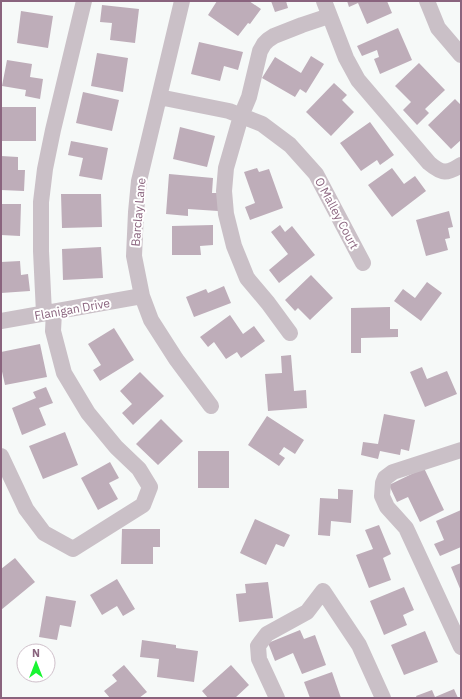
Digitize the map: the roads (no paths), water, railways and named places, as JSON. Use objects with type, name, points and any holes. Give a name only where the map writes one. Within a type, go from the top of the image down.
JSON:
[{"type":"street","points":[[1,456],[26,508],[44,534],[73,549],[143,505],[150,487],[139,469],[116,446],[88,413],[64,373],[49,312],[41,251],[42,195],[45,169],[53,130],[84,1]]},
{"type":"street","name":"Barclay Lane","points":[[182,1],[139,181],[134,256],[142,296],[151,320],[176,359],[211,406]]},
{"type":"street","points":[[427,1],[438,28],[461,55]]},
{"type":"street","points":[[290,333],[247,278],[234,246],[226,214],[224,191],[226,168],[240,116],[249,97],[260,51],[264,44],[274,36],[302,25],[326,8],[346,58],[358,80],[429,164],[442,172],[449,172],[461,165]]},
{"type":"street","name":"O Malley Court","points":[[159,97],[229,112],[262,124],[290,145],[316,174],[363,263]]},
{"type":"street","name":"Flanigan Drive","points":[[1,321],[142,296]]},
{"type":"street","points":[[461,449],[393,472],[383,483],[382,496],[387,507],[406,528],[461,647]]},
{"type":"street","points":[[277,698],[259,659],[258,646],[267,634],[307,612],[323,591],[359,645],[383,698]]}]
